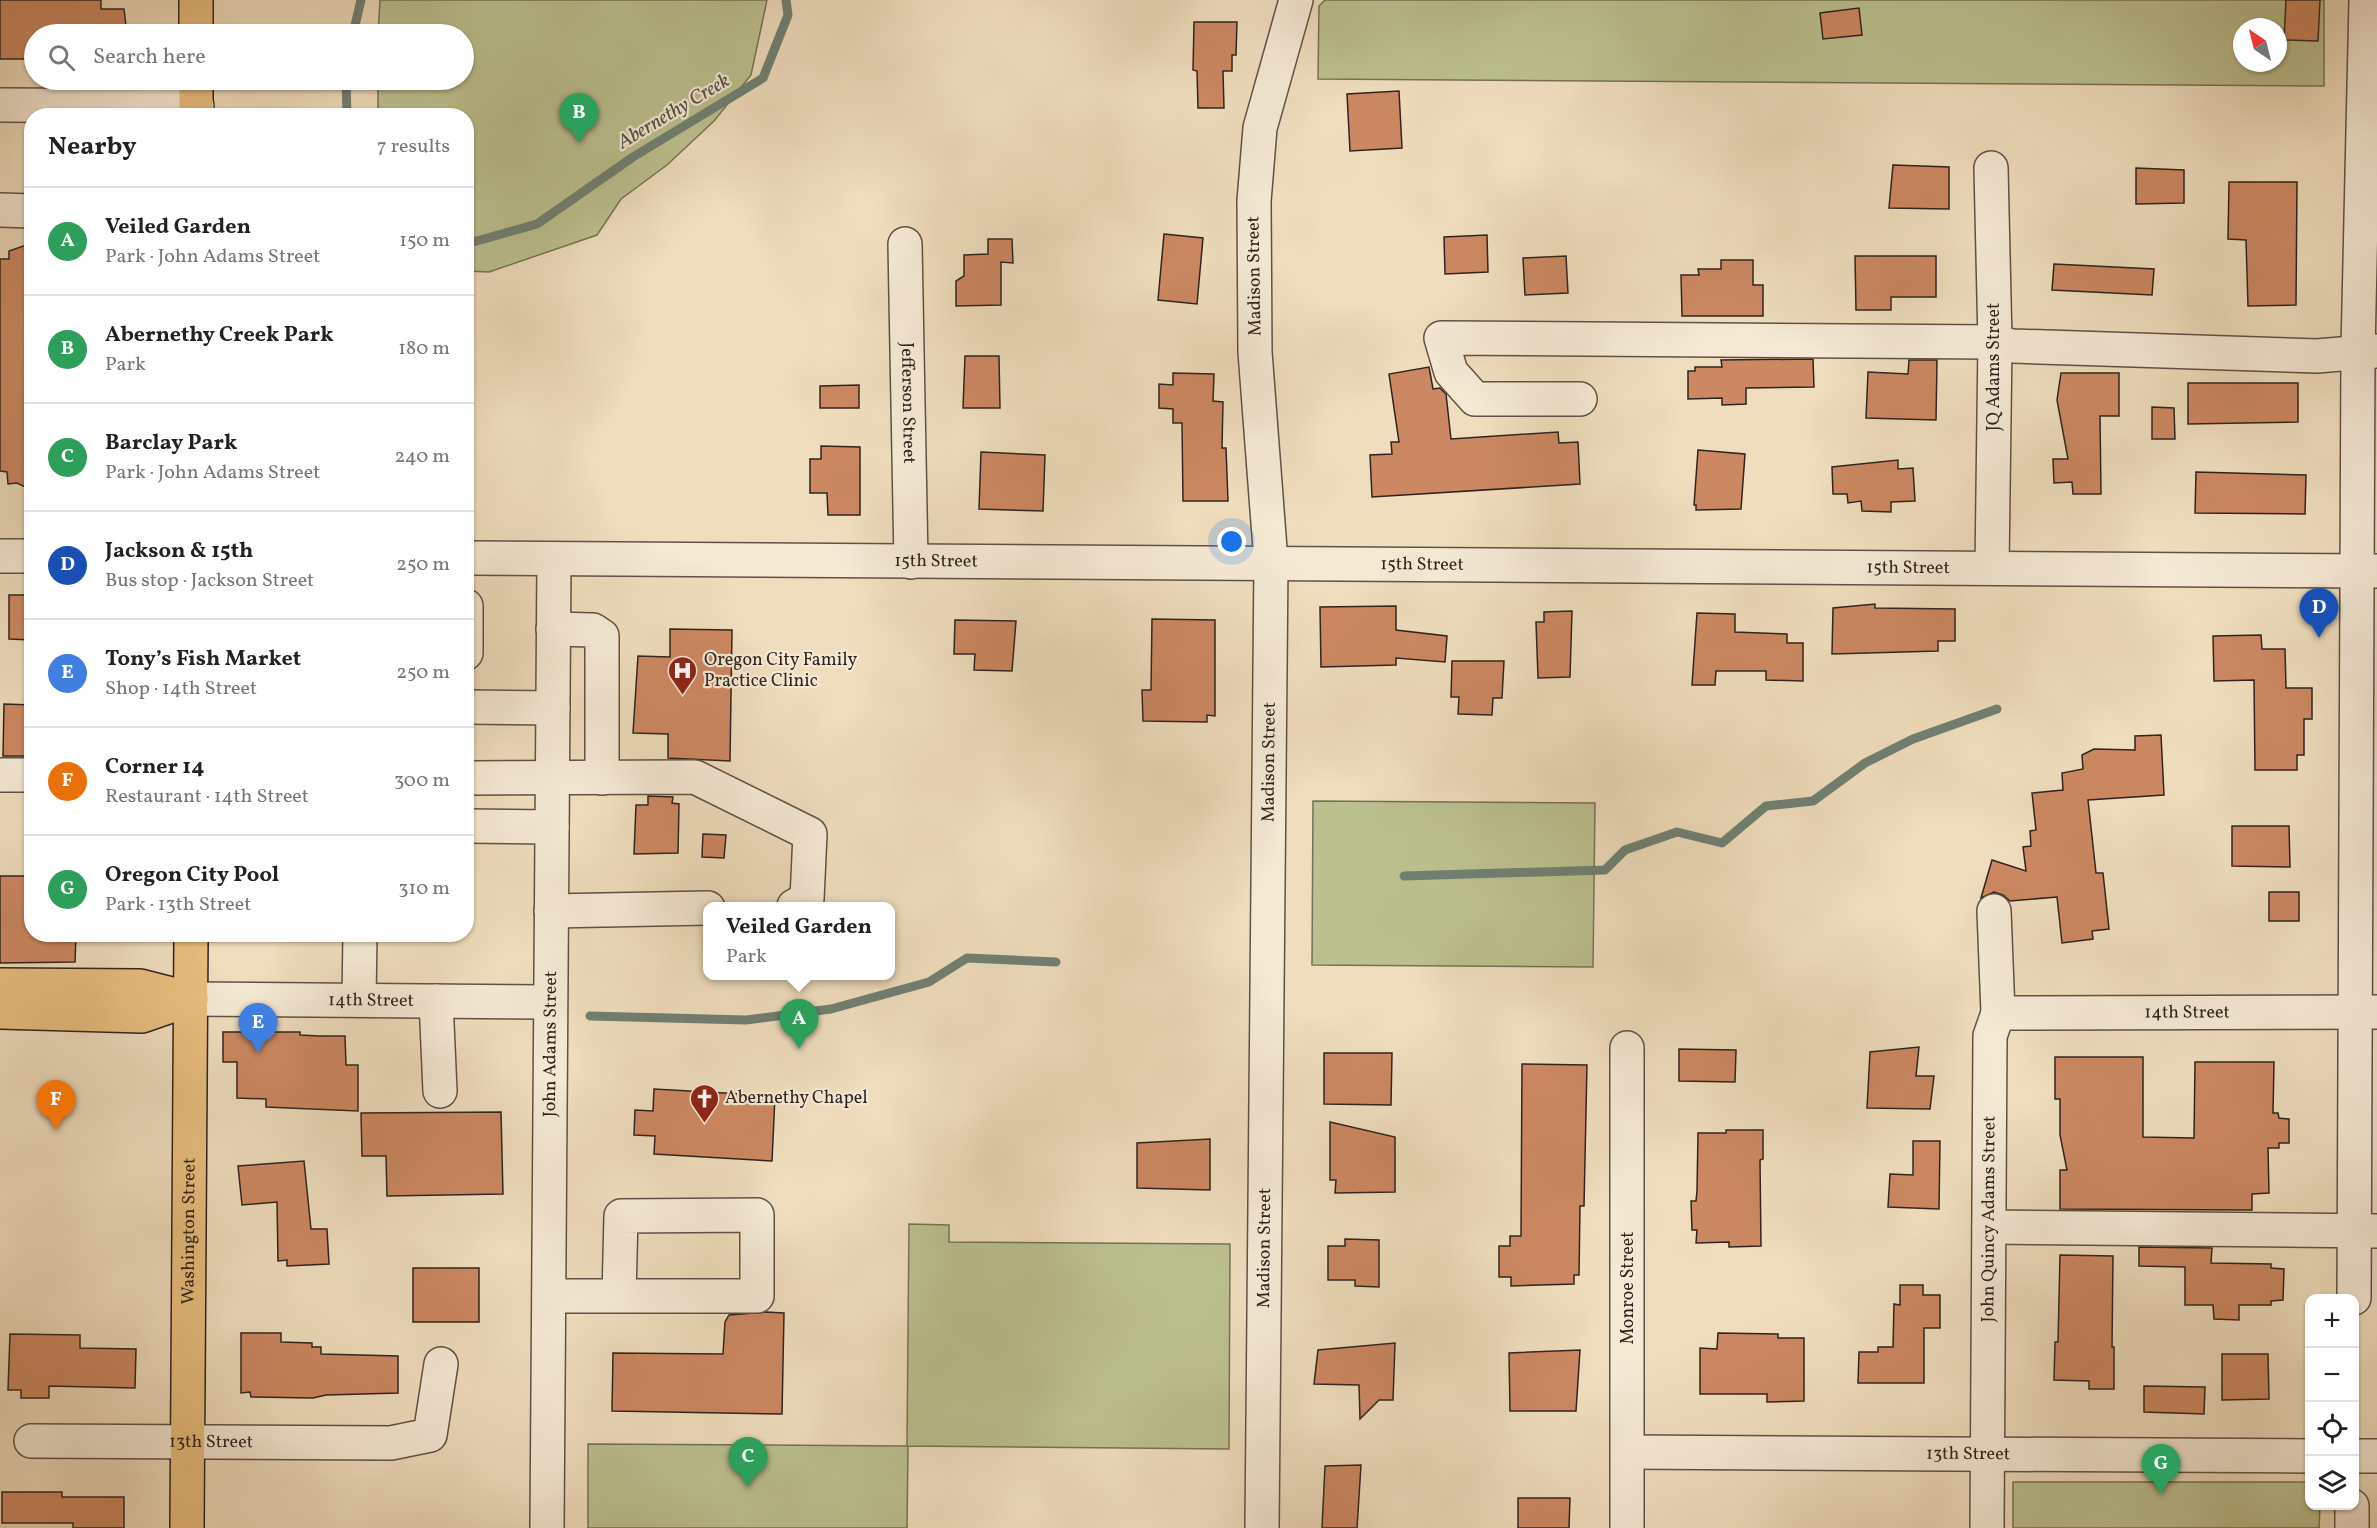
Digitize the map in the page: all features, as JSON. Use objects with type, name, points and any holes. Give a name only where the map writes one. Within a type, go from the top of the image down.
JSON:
[{"type":"main road","points":[[196,0],[196,24]]},
{"type":"main road","name":"Washington Street","points":[[187,1528],[191,942]]},
{"type":"main road","name":"14th Street","points":[[0,985],[140,986],[191,999]]},
{"type":"main road","name":"14th Street","points":[[0,1012],[142,1016],[191,999]]},
{"type":"street","name":"Madison Street","points":[[1262,1528],[1271,562],[1255,352],[1254,201],[1260,128],[1296,0]]},
{"type":"street","points":[[2355,1294],[2366,1231],[2369,126],[2366,0]]},
{"type":"street","points":[[0,105],[197,100]]},
{"type":"street","name":"JQ Adams Street","points":[[1991,168],[1995,342],[1992,567]]},
{"type":"street","points":[[0,210],[24,211]]},
{"type":"street","name":"Jefferson Street","points":[[905,244],[911,562]]},
{"type":"street","points":[[1580,399],[1475,399],[1451,372],[1441,338],[1995,342],[2013,346],[2317,356],[2368,350]]},
{"type":"street","points":[[0,556],[24,556]]},
{"type":"street","name":"15th Street","points":[[474,558],[2368,571]]},
{"type":"street","name":"John Adams Street","points":[[547,1528],[554,559]]},
{"type":"street","points":[[553,628],[593,630],[602,636],[602,778]]},
{"type":"street","points":[[474,707],[553,708]]},
{"type":"street","points":[[0,775],[24,775]]},
{"type":"street","points":[[474,778],[552,780],[694,777],[810,834],[807,899],[801,902]]},
{"type":"street","points":[[474,826],[552,827]]},
{"type":"street","points":[[551,911],[703,908]]},
{"type":"street","name":"John Quincy Adams Street","points":[[1987,1528],[1990,1036],[1998,1012],[1994,911]]},
{"type":"street","points":[[359,1000],[360,942]]},
{"type":"street","name":"14th Street","points":[[191,999],[550,1002]]},
{"type":"street","points":[[436,1000],[440,1091]]},
{"type":"street","name":"14th Street","points":[[1998,1012],[2367,1012]]},
{"type":"street","name":"Monroe Street","points":[[1627,1048],[1627,1528]]},
{"type":"street","points":[[549,1296],[619,1296],[757,1296],[757,1215],[621,1216],[619,1296]]},
{"type":"street","points":[[1989,1227],[2366,1231]]},
{"type":"street","name":"13th Street","points":[[31,1441],[391,1443],[430,1435],[441,1364]]},
{"type":"street","name":"13th Street","points":[[1628,1452],[1987,1452],[2305,1456]]},
{"type":"street","points":[[2359,1456],[2377,1456]]},
{"type":"street","points":[[2352,1510],[2352,1528]]},
{"type":"green space","points":[[380,0],[767,0],[751,75],[714,121],[667,165],[621,199],[597,235],[489,272],[474,271],[474,108],[378,108],[378,90],[474,90],[474,24],[379,24]]},
{"type":"green space","points":[[1325,0],[2324,0],[2324,86],[1318,79],[1319,6]]},
{"type":"green space","points":[[1313,801],[1595,803],[1593,967],[1312,965]]},
{"type":"green space","points":[[909,1224],[949,1225],[949,1242],[1230,1244],[1229,1449],[908,1446],[907,1528],[588,1528],[588,1444],[907,1446]]},
{"type":"green space","points":[[2013,1482],[2305,1482],[2305,1510],[2320,1510],[2319,1528],[2013,1528]]},
{"type":"building","points":[[0,0],[101,0],[101,9],[124,9],[126,24],[24,24],[24,59],[0,59]]},
{"type":"building","points":[[2286,0],[2320,0],[2318,41],[2287,40],[2287,18],[2285,18]]},
{"type":"building","points":[[1859,8],[1862,35],[1823,39],[1820,13]]},
{"type":"building","points":[[1194,22],[1237,22],[1236,55],[1232,55],[1232,71],[1223,71],[1224,108],[1198,108],[1197,71],[1193,70]]},
{"type":"building","points":[[1399,91],[1402,148],[1350,151],[1347,94]]},
{"type":"building","points":[[1893,165],[1949,167],[1949,209],[1889,208]]},
{"type":"building","points":[[2136,168],[2184,170],[2184,203],[2136,204]]},
{"type":"building","points":[[2229,182],[2297,182],[2296,305],[2248,306],[2246,240],[2228,239]]},
{"type":"building","points":[[1164,234],[1203,238],[1197,304],[1158,300]]},
{"type":"building","points":[[1487,235],[1488,272],[1445,274],[1444,237]]},
{"type":"building","points":[[988,239],[1012,239],[1013,263],[1001,262],[1001,305],[956,306],[956,281],[964,276],[964,255],[988,254]]},
{"type":"building","points":[[24,246],[24,486],[17,483],[8,484],[7,472],[0,471],[0,259],[9,259],[9,251]]},
{"type":"building","points":[[1566,256],[1568,293],[1525,295],[1523,258]]},
{"type":"building","points":[[1855,256],[1936,256],[1936,297],[1891,297],[1891,310],[1856,310]]},
{"type":"building","points":[[1721,260],[1753,260],[1753,285],[1763,285],[1763,316],[1682,316],[1681,275],[1699,275],[1698,269],[1721,269]]},
{"type":"building","points":[[2054,264],[2154,269],[2152,295],[2052,290]]},
{"type":"building","points":[[965,356],[999,356],[1000,408],[963,408]]},
{"type":"building","points":[[1813,359],[1814,387],[1746,388],[1746,404],[1722,405],[1722,398],[1688,399],[1688,371],[1695,371],[1695,367],[1722,367],[1721,360]]},
{"type":"building","points":[[1909,360],[1937,360],[1936,420],[1866,418],[1868,372],[1908,374]]},
{"type":"building","points":[[1429,367],[1433,389],[1440,388],[1446,394],[1451,439],[1558,432],[1559,443],[1578,442],[1580,484],[1372,497],[1370,455],[1392,454],[1391,442],[1399,442],[1389,374]]},
{"type":"building","points":[[1173,373],[1214,374],[1213,401],[1223,402],[1222,448],[1226,448],[1228,501],[1183,501],[1182,423],[1173,423],[1173,409],[1159,408],[1159,384],[1173,385]]},
{"type":"building","points":[[2061,373],[2119,373],[2119,416],[2100,416],[2101,494],[2073,494],[2072,482],[2054,483],[2053,459],[2068,459],[2057,400]]},
{"type":"building","points":[[2188,383],[2298,383],[2298,422],[2188,424]]},
{"type":"building","points":[[859,385],[859,408],[820,408],[820,386]]},
{"type":"building","points":[[2152,407],[2174,408],[2175,439],[2152,439]]},
{"type":"building","points":[[821,446],[860,447],[860,515],[828,515],[827,493],[810,493],[810,459],[821,459]]},
{"type":"building","points":[[1698,450],[1745,454],[1741,509],[1696,510],[1696,505],[1694,505]]},
{"type":"building","points":[[981,452],[1045,455],[1043,511],[979,509]]},
{"type":"building","points":[[1898,460],[1898,469],[1913,468],[1915,501],[1891,502],[1891,512],[1862,511],[1861,501],[1848,503],[1847,494],[1833,494],[1832,467]]},
{"type":"building","points":[[2196,472],[2306,475],[2305,514],[2195,513]]},
{"type":"building","points":[[9,595],[24,595],[24,640],[9,639]]},
{"type":"building","points":[[1875,604],[1875,608],[1955,609],[1955,641],[1938,641],[1938,651],[1832,654],[1833,608]]},
{"type":"building","points":[[1396,606],[1396,630],[1447,636],[1445,662],[1396,658],[1396,665],[1321,667],[1320,607]]},
{"type":"building","points":[[1572,611],[1570,677],[1538,678],[1536,622],[1544,622],[1544,612]]},
{"type":"building","points":[[1697,613],[1735,614],[1735,632],[1787,634],[1787,643],[1803,643],[1803,681],[1766,680],[1766,671],[1716,671],[1715,685],[1692,685]]},
{"type":"building","points":[[1152,619],[1215,620],[1215,716],[1207,715],[1207,722],[1143,721],[1142,690],[1151,690]]},
{"type":"building","points":[[955,620],[1016,621],[1012,671],[974,670],[975,654],[954,654]]},
{"type":"building","name":"Oregon City Family Practice Clinic","points":[[670,629],[732,630],[730,761],[668,758],[668,734],[633,733],[638,656],[670,657]]},
{"type":"building","points":[[2261,635],[2262,649],[2285,649],[2286,688],[2312,688],[2312,719],[2304,719],[2304,755],[2297,755],[2297,770],[2255,770],[2254,680],[2214,681],[2213,636]]},
{"type":"building","points":[[1452,661],[1504,661],[1502,698],[1493,698],[1492,715],[1458,714],[1459,697],[1451,697]]},
{"type":"building","points":[[4,704],[24,705],[24,756],[3,756]]},
{"type":"building","points":[[2161,735],[2164,795],[2088,800],[2096,873],[2103,873],[2109,929],[2092,931],[2093,939],[2062,943],[2057,897],[2010,901],[1994,892],[1981,898],[1992,860],[2026,871],[2023,847],[2031,846],[2030,831],[2036,830],[2032,793],[2063,790],[2062,773],[2083,769],[2082,755],[2094,749],[2135,750],[2135,736]]},
{"type":"building","points":[[648,796],[673,797],[672,803],[679,804],[678,853],[634,854],[636,805],[648,805]]},
{"type":"building","points":[[2232,826],[2289,826],[2290,867],[2232,866]]},
{"type":"building","points":[[703,834],[726,835],[724,858],[702,857]]},
{"type":"building","points":[[0,876],[24,876],[24,942],[76,942],[75,962],[0,963]]},
{"type":"building","points":[[2269,892],[2299,892],[2299,921],[2269,921]]},
{"type":"building","points":[[223,1032],[300,1032],[300,1035],[345,1036],[346,1065],[358,1065],[358,1111],[266,1107],[266,1099],[237,1098],[237,1062],[223,1062]]},
{"type":"building","points":[[1919,1047],[1916,1076],[1934,1076],[1930,1109],[1867,1108],[1870,1052]]},
{"type":"building","points":[[1679,1049],[1736,1050],[1735,1082],[1679,1081]]},
{"type":"building","points":[[1324,1053],[1392,1053],[1391,1105],[1324,1104]]},
{"type":"building","points":[[2055,1057],[2143,1057],[2143,1137],[2194,1138],[2195,1062],[2274,1062],[2273,1113],[2278,1113],[2279,1118],[2289,1119],[2289,1143],[2279,1143],[2279,1148],[2268,1148],[2269,1193],[2252,1194],[2252,1210],[2060,1209],[2060,1170],[2067,1170],[2060,1135],[2060,1099],[2055,1099]]},
{"type":"building","points":[[1522,1064],[1587,1065],[1584,1206],[1580,1206],[1579,1275],[1574,1275],[1574,1284],[1511,1286],[1511,1277],[1499,1277],[1499,1246],[1510,1246],[1510,1236],[1521,1236]]},
{"type":"building","name":"Abernethy Chapel","points":[[654,1089],[775,1096],[772,1161],[654,1154],[655,1136],[634,1135],[635,1110],[653,1111]]},
{"type":"building","points":[[501,1112],[503,1194],[387,1196],[386,1156],[362,1156],[361,1113]]},
{"type":"building","points":[[1330,1122],[1395,1137],[1395,1192],[1335,1193],[1336,1180],[1330,1180]]},
{"type":"building","points":[[1726,1130],[1763,1130],[1763,1159],[1760,1160],[1761,1246],[1729,1247],[1729,1242],[1696,1243],[1697,1230],[1692,1230],[1691,1201],[1696,1201],[1698,1133],[1726,1133]]},
{"type":"building","points":[[1210,1139],[1210,1190],[1137,1188],[1137,1143]]},
{"type":"building","points":[[1913,1141],[1940,1141],[1939,1209],[1888,1207],[1890,1174],[1913,1175]]},
{"type":"building","points":[[304,1161],[311,1229],[327,1229],[329,1264],[287,1266],[287,1260],[278,1261],[277,1202],[242,1205],[238,1166]]},
{"type":"building","points":[[1345,1239],[1379,1240],[1379,1287],[1355,1286],[1355,1280],[1328,1280],[1328,1246],[1345,1246]]},
{"type":"building","points":[[2139,1247],[2212,1248],[2211,1263],[2271,1264],[2271,1268],[2284,1269],[2283,1300],[2271,1301],[2271,1305],[2239,1305],[2239,1320],[2214,1319],[2213,1305],[2185,1305],[2185,1267],[2139,1266]]},
{"type":"building","points":[[2060,1255],[2113,1256],[2114,1389],[2089,1389],[2089,1381],[2054,1380],[2055,1342],[2058,1342]]},
{"type":"building","points":[[413,1268],[479,1268],[479,1322],[413,1322]]},
{"type":"building","points":[[1900,1285],[1923,1285],[1923,1295],[1940,1295],[1940,1328],[1924,1328],[1924,1383],[1858,1383],[1859,1352],[1878,1352],[1878,1347],[1893,1347],[1894,1304],[1900,1305]]},
{"type":"building","points":[[784,1313],[782,1414],[612,1411],[613,1353],[723,1354],[725,1322],[729,1315]]},
{"type":"building","points":[[241,1333],[281,1333],[281,1342],[312,1343],[312,1347],[321,1347],[321,1354],[398,1356],[398,1393],[326,1395],[313,1398],[251,1397],[250,1392],[241,1393]]},
{"type":"building","points":[[1718,1333],[1778,1334],[1778,1338],[1804,1338],[1804,1401],[1767,1402],[1767,1394],[1700,1394],[1700,1348],[1717,1349]]},
{"type":"building","points":[[10,1334],[80,1335],[80,1348],[136,1349],[135,1388],[49,1386],[49,1398],[21,1398],[21,1390],[8,1390]]},
{"type":"building","points":[[1395,1343],[1393,1400],[1379,1400],[1360,1419],[1359,1385],[1314,1384],[1318,1350]]},
{"type":"building","points":[[1580,1350],[1576,1411],[1510,1411],[1509,1353]]},
{"type":"building","points":[[2222,1354],[2268,1354],[2269,1399],[2222,1400]]},
{"type":"building","points":[[2144,1386],[2205,1387],[2204,1414],[2144,1412]]},
{"type":"building","points":[[1361,1465],[1357,1528],[1322,1528],[1325,1466]]},
{"type":"building","points":[[2,1492],[62,1492],[62,1497],[124,1497],[124,1528],[73,1528],[73,1523],[2,1523]]},
{"type":"building","points":[[1518,1498],[1570,1498],[1569,1528],[1518,1528]]},
{"type":"waterway","name":"Abernethy Creek","points":[[355,24],[361,0]]},
{"type":"waterway","name":"Abernethy Creek","points":[[474,242],[537,224],[633,157],[763,78],[788,15],[786,0]]},
{"type":"waterway","name":"Abernethy Creek","points":[[346,90],[347,108]]},
{"type":"waterway","points":[[1404,876],[1605,870],[1625,850],[1677,832],[1722,843],[1766,806],[1813,801],[1865,763],[1913,739],[1997,709]]},
{"type":"waterway","points":[[590,1016],[746,1020],[831,1009],[929,982],[967,958],[1056,962]]},
{"type":"place","name":"Abernethy Creek Park","points":[[579,143]]},
{"type":"place","name":"Jackson & 15th","points":[[2319,638]]},
{"type":"place","name":"Oregon City Family Practice Clinic","points":[[683,696]]},
{"type":"place","name":"Veiled Garden","points":[[799,1049]]},
{"type":"place","name":"Tony’s Fish Market","points":[[258,1053]]},
{"type":"place","name":"Abernethy Chapel","points":[[704,1124]]},
{"type":"place","name":"Corner 14","points":[[56,1130]]},
{"type":"place","name":"Barclay Park","points":[[748,1487]]},
{"type":"place","name":"Oregon City Pool","points":[[2161,1494]]}]
